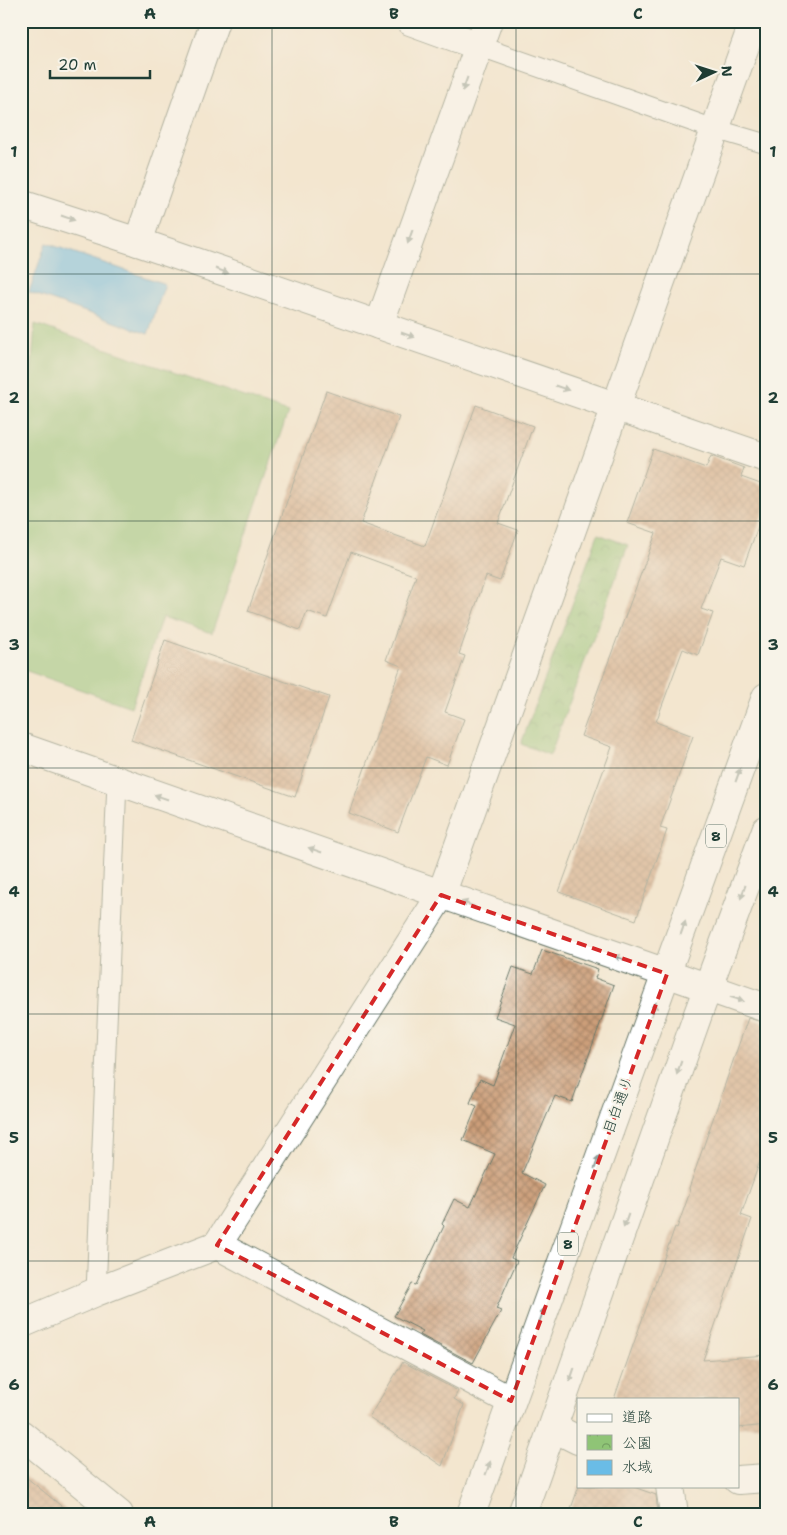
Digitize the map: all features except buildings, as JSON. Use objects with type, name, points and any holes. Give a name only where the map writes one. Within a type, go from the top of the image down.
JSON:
[{"type":"street","points":[[138,242],[215,21]]},
{"type":"street","points":[[410,21],[478,46]]},
{"type":"street","points":[[379,325],[488,21]]},
{"type":"street","points":[[21,1324],[96,1292],[217,1245],[441,895],[754,21]]},
{"type":"street","points":[[21,204],[138,242],[766,458]]},
{"type":"street","name":"目白通り","points":[[471,1514],[766,697]]},
{"type":"street","points":[[21,747],[766,1008]]},
{"type":"street","points":[[522,1514],[766,830]]},
{"type":"street","points":[[217,1245],[511,1401]]},
{"type":"street","points":[[554,1428],[577,1440]]},
{"type":"street","points":[[21,1434],[119,1514]]},
{"type":"street","points":[[740,1480],[766,1478]]},
{"type":"street","points":[[670,1488],[674,1514]]},
{"type":"lane","points":[[478,46],[705,126],[716,127],[766,144]]},
{"type":"lane","points":[[96,1292],[117,781]]},
{"type":"highlighted area","points":[[441,895],[667,974],[511,1401],[217,1245]]},
{"type":"green space","points":[[35,324],[288,412],[212,633],[162,617],[131,707],[21,669],[21,517]]},
{"type":"green space","points":[[598,534],[628,545],[550,755],[521,744]]},
{"type":"water","points":[[46,243],[165,284],[148,334],[29,292]]}]
